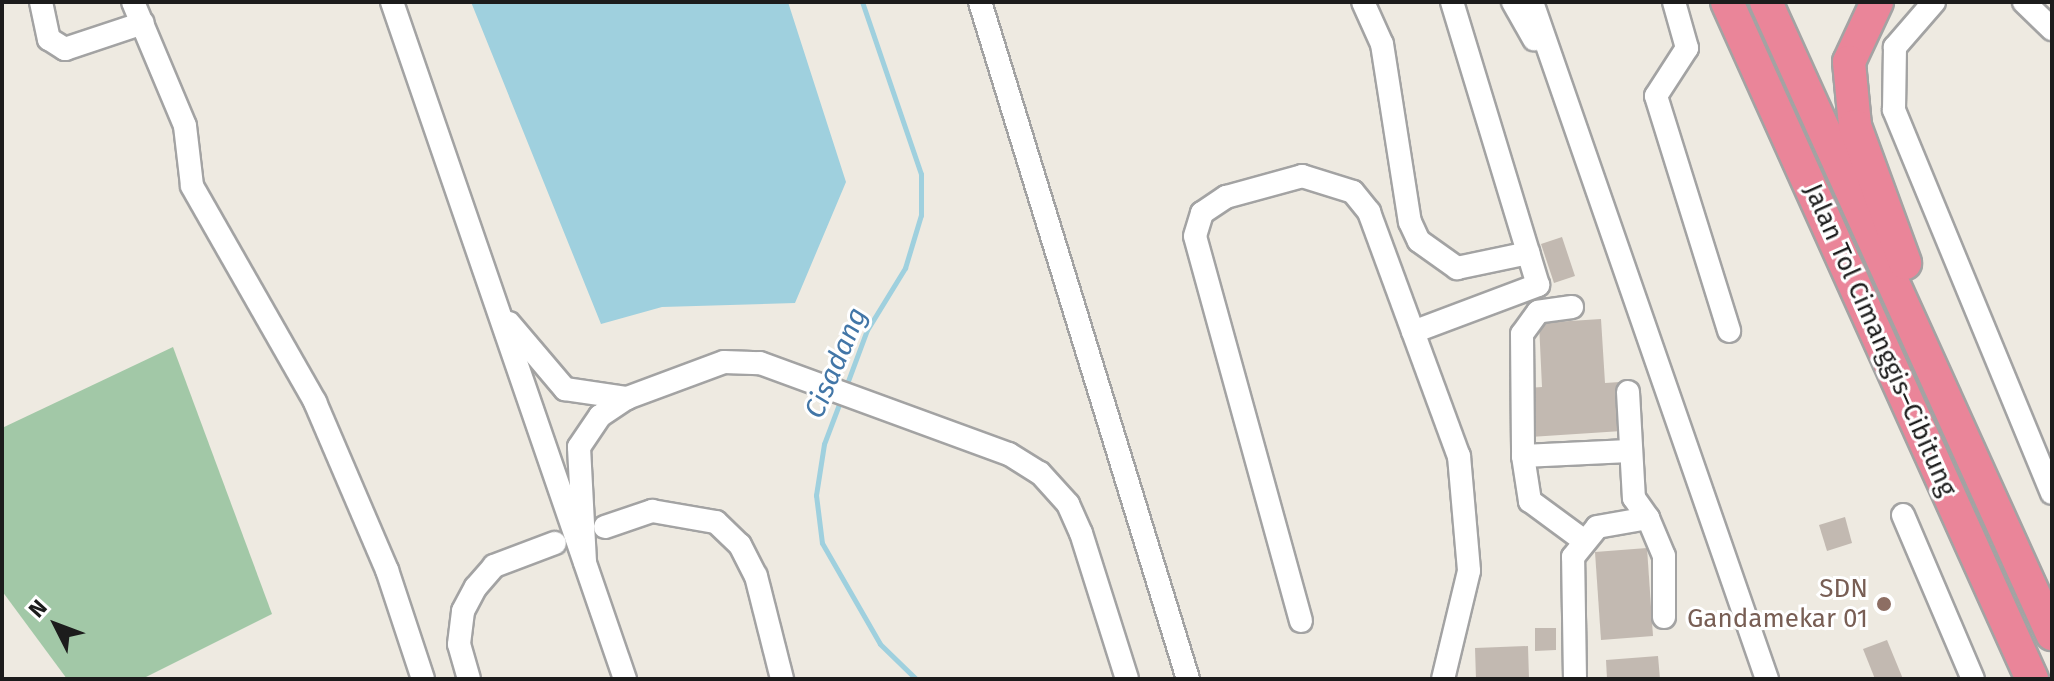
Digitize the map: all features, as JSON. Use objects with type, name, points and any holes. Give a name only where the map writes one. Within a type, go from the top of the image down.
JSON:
[{"type":"highway","name":"Jalan Tol Cimanggis–Cibitung","points":[[1727,2],[2032,679]]},
{"type":"highway","name":"Jalan Tol Cimanggis–Cibitung","points":[[1766,2],[2052,634]]},
{"type":"highway","points":[[1877,2],[1849,62],[1855,126],[1991,498]]},
{"type":"street","points":[[41,2],[49,39],[65,49],[143,23]]},
{"type":"street","points":[[133,2],[185,126],[192,186],[315,402],[387,570],[423,679]]},
{"type":"street","points":[[392,2],[625,679]]},
{"type":"street","points":[[980,2],[1188,679]]},
{"type":"street","points":[[1363,2],[1382,44],[1410,222],[1419,241],[1457,268],[1528,253]]},
{"type":"street","points":[[1413,332],[1538,285],[1452,2]]},
{"type":"street","points":[[1513,2],[1560,84]]},
{"type":"street","points":[[1532,2],[1767,679]]},
{"type":"street","points":[[1674,2],[1687,48],[1656,96],[1729,331]]},
{"type":"street","points":[[1934,2],[1895,47],[1894,110],[2052,493]]},
{"type":"street","points":[[2024,2],[2052,29]]},
{"type":"street","points":[[1301,621],[1195,236],[1202,213],[1226,197],[1302,176],[1353,192],[1369,212],[1459,456],[1469,519],[1469,571],[1443,679]]},
{"type":"street","points":[[496,305],[565,389],[627,398]]},
{"type":"street","points":[[1572,307],[1538,312],[1522,334],[1523,456],[1530,501],[1583,540]]},
{"type":"street","points":[[585,562],[579,447],[600,416],[627,398],[724,362],[760,363],[803,376],[1009,454],[1040,473],[1068,504],[1081,533],[1127,679]]},
{"type":"street","points":[[1628,392],[1629,451],[1637,508],[1648,518],[1664,556],[1664,617]]},
{"type":"street","points":[[1523,456],[1629,451]]},
{"type":"street","points":[[605,527],[652,511],[683,511],[716,522],[740,545],[756,576],[782,679]]},
{"type":"street","points":[[1903,515],[1973,679]]},
{"type":"street","points":[[1575,679],[1573,557],[1583,540],[1597,527],[1648,518]]},
{"type":"street","points":[[469,679],[459,644],[463,611],[476,587],[494,566],[555,543]]},
{"type":"green space","points":[[173,347],[272,614],[142,679],[67,679],[2,591],[2,428]]},
{"type":"water","points":[[471,2],[788,2],[846,182],[795,303],[662,307],[601,324]]},
{"type":"building","points":[[1562,237],[1575,276],[1554,283],[1541,244]]},
{"type":"building","points":[[1601,319],[1605,383],[1620,382],[1622,431],[1530,437],[1527,388],[1542,387],[1539,323]]},
{"type":"building","points":[[1845,517],[1852,543],[1827,551],[1819,525]]},
{"type":"building","points":[[1647,548],[1653,636],[1601,640],[1595,552]]},
{"type":"building","points":[[1535,628],[1556,628],[1556,650],[1535,651]]},
{"type":"building","points":[[1887,640],[1903,679],[1875,679],[1863,649]]},
{"type":"building","points":[[1528,646],[1529,679],[1476,679],[1475,648]]},
{"type":"building","points":[[1658,656],[1660,679],[1607,679],[1606,660]]},
{"type":"waterway","name":"Cisadang","points":[[845,389],[867,330],[905,268],[921,215],[921,174],[862,2]]},
{"type":"waterway","name":"Cisadang","points":[[841,399],[824,444],[816,495],[822,543],[880,644],[916,679]]},
{"type":"place","name":"SDN Gandamekar 01","points":[[1884,604]]}]
